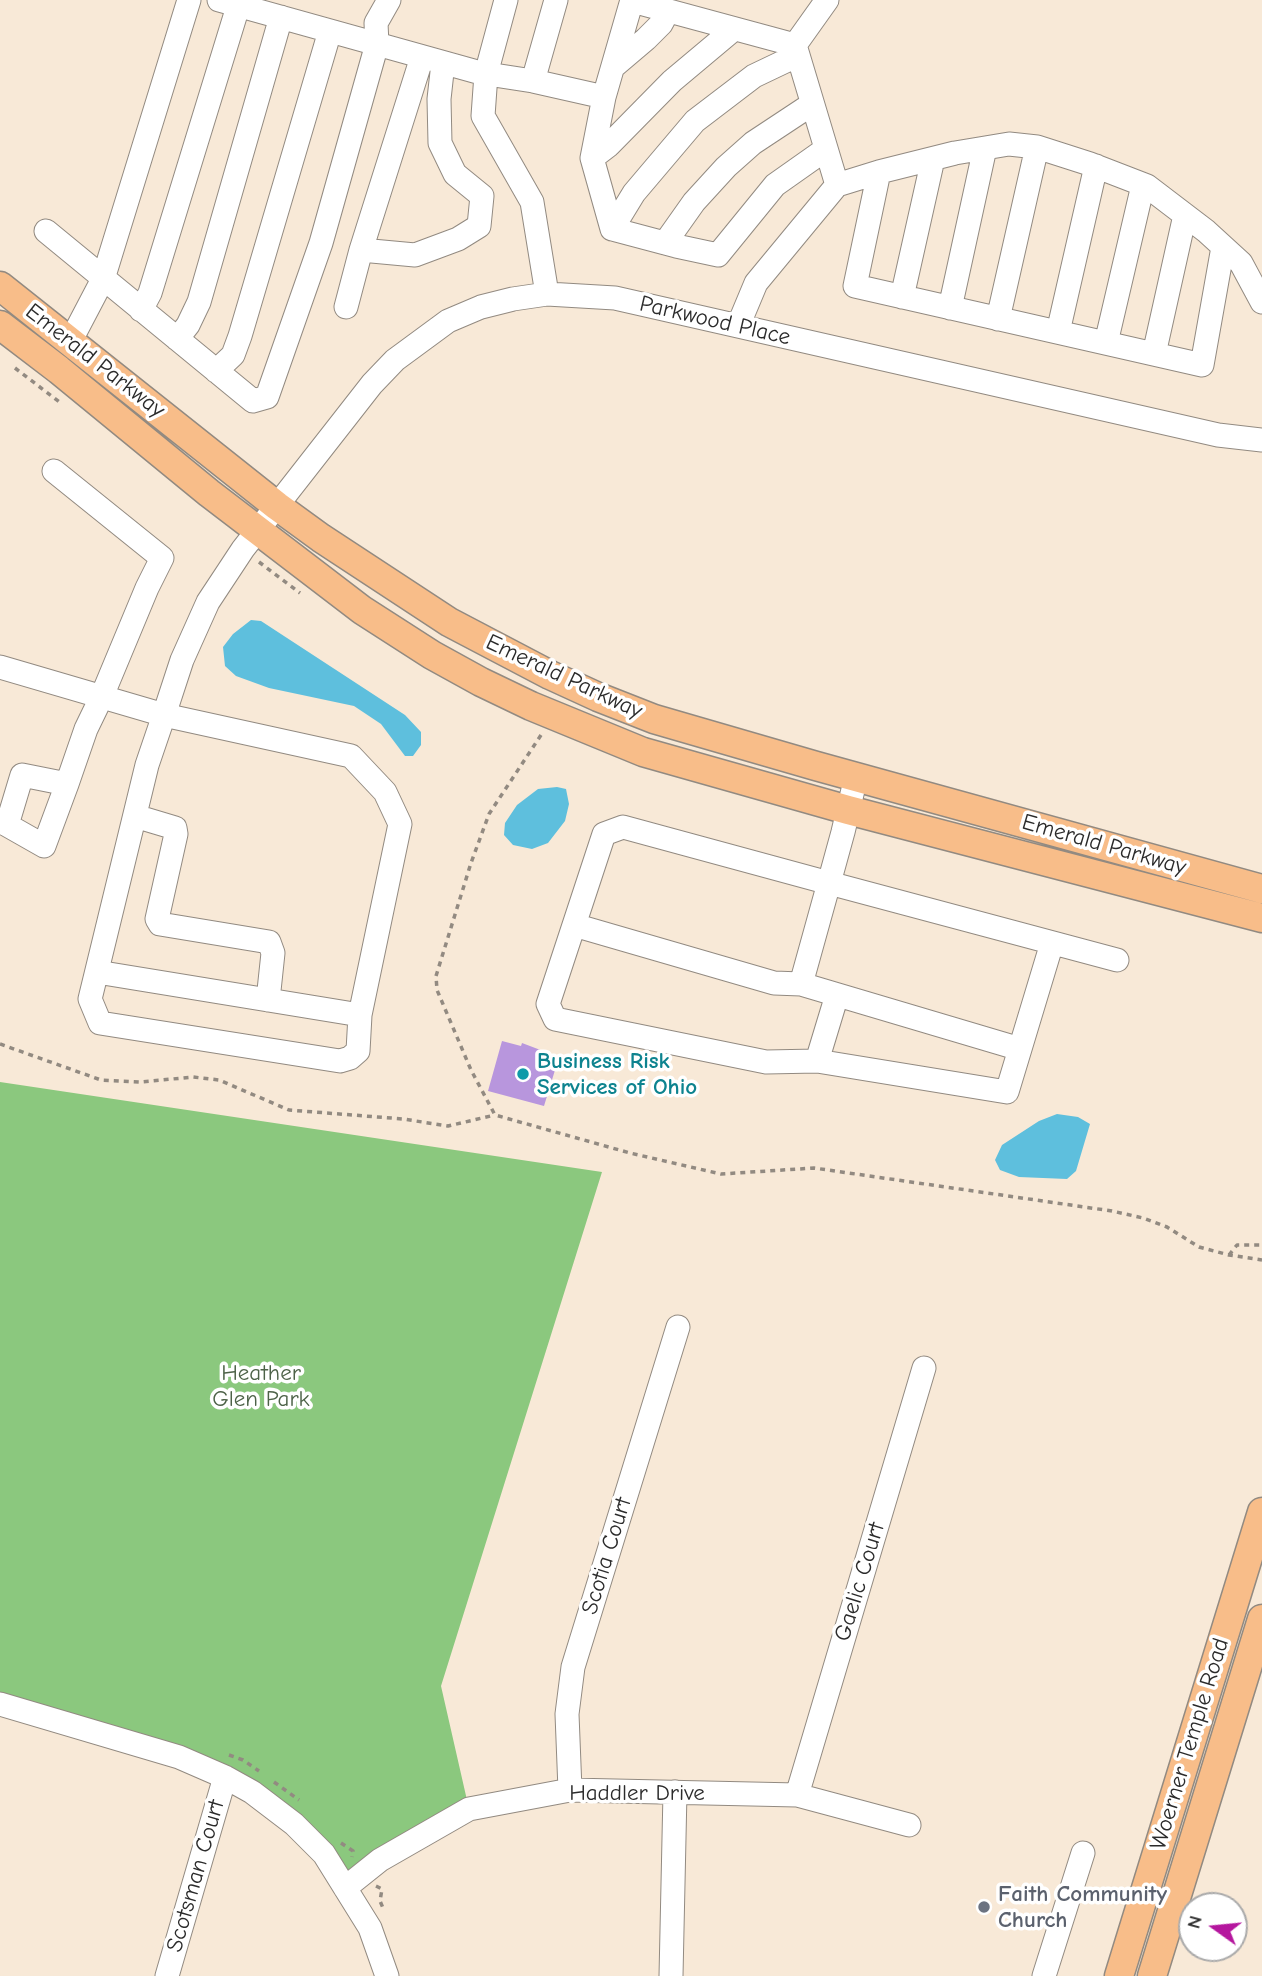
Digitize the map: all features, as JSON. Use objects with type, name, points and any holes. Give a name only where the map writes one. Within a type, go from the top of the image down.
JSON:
[{"type":"main road","name":"Emerald Parkway","points":[[0,286],[321,538],[449,622],[550,675],[654,719],[1262,889]]},
{"type":"main road","name":"Emerald Parkway","points":[[0,325],[258,532],[362,610],[432,655],[531,706],[643,751],[848,810],[1262,918]]},
{"type":"main road","name":"Woerner Temple Road","points":[[1119,1976],[1262,1512]]},
{"type":"main road","name":"Woerner Temple Road","points":[[1152,1976],[1262,1619]]},
{"type":"street","points":[[70,342],[103,279],[189,0]]},
{"type":"street","points":[[46,231],[254,401],[267,397],[321,243],[377,44],[376,23],[389,0]]},
{"type":"street","points":[[533,81],[556,0]]},
{"type":"street","points":[[612,229],[593,158],[604,97],[632,0],[796,50]]},
{"type":"street","points":[[612,229],[634,193],[695,121],[754,76],[796,50],[827,0]]},
{"type":"street","points":[[141,310],[150,293],[232,2],[486,74],[533,81],[604,97]]},
{"type":"street","points":[[502,2],[486,74],[483,116],[532,202],[547,294]]},
{"type":"street","points":[[612,67],[661,24],[668,11]]},
{"type":"street","points":[[177,339],[188,325],[199,302],[281,18]]},
{"type":"street","points":[[593,158],[672,81],[734,29]]},
{"type":"street","points":[[216,371],[233,355],[240,336],[331,31]]},
{"type":"street","points":[[796,50],[837,185]]},
{"type":"street","points":[[346,307],[361,250],[433,60]]},
{"type":"street","points":[[361,250],[415,255],[458,239],[479,226],[482,195],[455,174],[440,144],[439,99],[433,60]]},
{"type":"street","points":[[665,243],[694,202],[726,167],[753,143],[812,104]]},
{"type":"street","points":[[738,326],[756,284],[837,185],[933,159],[1009,144],[1037,147],[1143,185],[1185,215],[1241,263],[1262,302]]},
{"type":"street","points":[[998,319],[1037,147]]},
{"type":"street","points":[[950,308],[985,148]]},
{"type":"street","points":[[612,229],[718,255],[775,185],[826,149]]},
{"type":"street","points":[[902,297],[933,159]]},
{"type":"street","points":[[1058,332],[1096,166]]},
{"type":"street","points":[[879,172],[855,286],[1202,365],[1223,247]]},
{"type":"street","points":[[1106,343],[1143,185]]},
{"type":"street","points":[[1154,354],[1185,215]]},
{"type":"street","name":"Parkwood Place","points":[[360,1015],[358,1051],[350,1058],[340,1060],[100,1024],[90,999],[147,765],[182,660],[208,602],[243,549],[372,384],[395,360],[448,321],[481,307],[547,294],[615,298],[1218,435],[1262,440]]},
{"type":"street","points":[[54,471],[162,558],[86,729],[67,784]]},
{"type":"street","points":[[0,667],[164,715],[351,756],[385,792],[400,824],[360,1015],[97,972]]},
{"type":"street","points":[[801,984],[856,777]]},
{"type":"street","points":[[135,816],[175,828],[176,834],[157,919],[160,923],[269,942],[273,953],[268,1000]]},
{"type":"street","points":[[1052,943],[1007,1092],[817,1061],[766,1062],[555,1019],[548,1004],[604,834],[623,827],[1117,960]]},
{"type":"street","points":[[574,925],[774,983],[801,984],[1020,1049]]},
{"type":"street","points":[[817,1061],[836,995]]},
{"type":"street","name":"Scotia Court","points":[[570,1790],[567,1714],[573,1667],[678,1327]]},
{"type":"street","name":"Gaelic Court","points":[[797,1796],[924,1368]]},
{"type":"street","points":[[0,1704],[178,1757],[253,1792],[294,1825],[324,1854],[370,1928],[387,1976]]},
{"type":"street","name":"Scotsman Court","points":[[167,1976],[225,1777]]},
{"type":"street","name":"Haddler Drive","points":[[345,1888],[380,1860],[469,1809],[570,1790],[797,1796],[909,1825]]},
{"type":"street","points":[[671,1976],[675,1792]]},
{"type":"street","points":[[1044,1976],[1083,1853]]},
{"type":"path","points":[[495,1115],[471,1070],[437,990],[436,976],[489,814],[541,735]]},
{"type":"path","points":[[0,1044],[101,1080],[141,1082],[193,1077],[219,1080],[289,1111],[403,1119],[448,1126],[495,1115],[630,1153],[721,1174],[814,1168],[1112,1211],[1155,1222],[1199,1247],[1262,1260]]},
{"type":"path","points":[[1229,1255],[1237,1245],[1262,1245]]},
{"type":"green space","name":"Heather Glen Park","points":[[0,1082],[602,1172],[441,1686],[469,1809],[345,1888],[252,1792],[0,1704]]},
{"type":"water","points":[[251,620],[261,621],[405,715],[421,732],[421,745],[413,756],[405,756],[381,724],[354,706],[269,688],[236,676],[225,666],[223,647],[233,634]]},
{"type":"water","points":[[538,789],[566,789],[569,804],[565,821],[548,843],[532,849],[513,845],[504,835],[505,823],[517,805]]},
{"type":"water","points":[[1057,1114],[1078,1117],[1090,1124],[1076,1171],[1067,1179],[1019,1177],[1000,1170],[995,1160],[1002,1145],[1039,1121]]},
{"type":"building","name":"Business Risk Services of Ohio","points":[[502,1041],[521,1046],[522,1043],[559,1057],[544,1106],[488,1091]]},
{"type":"place","name":"Business Risk Services of Ohio","points":[[523,1074]]},
{"type":"place","name":"Faith Community Church","points":[[984,1907]]}]
